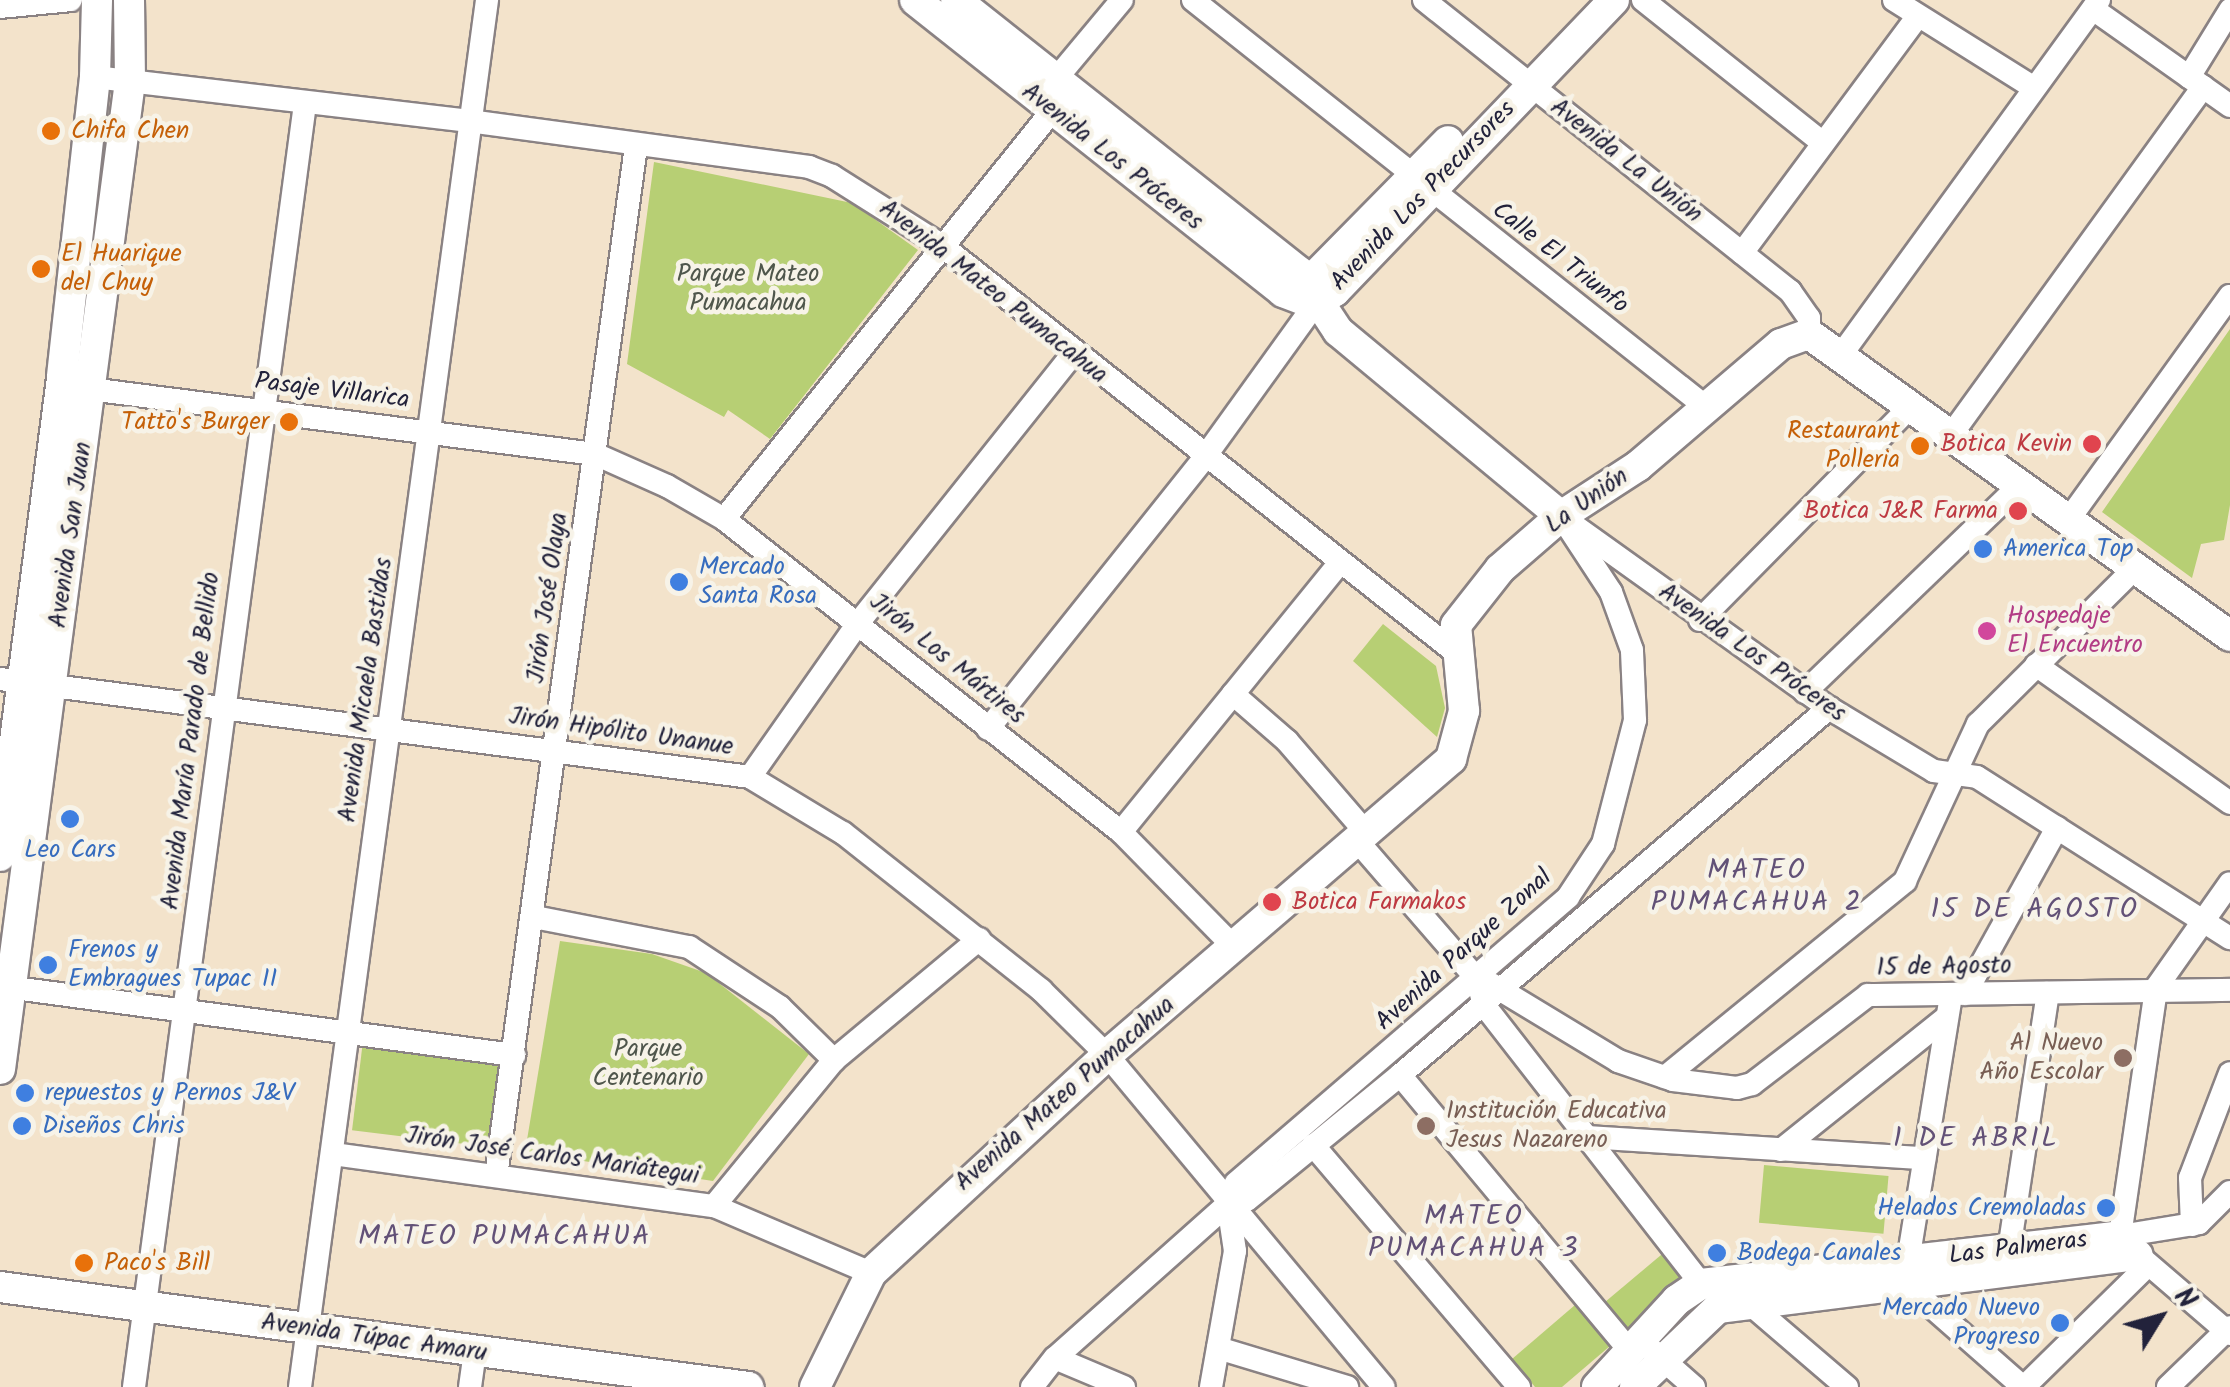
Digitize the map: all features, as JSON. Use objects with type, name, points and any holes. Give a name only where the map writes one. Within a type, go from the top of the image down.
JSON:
[{"type":"street","points":[[0,8],[71,0]]},
{"type":"street","name":"Avenida San Juan","points":[[76,387],[97,0]]},
{"type":"street","name":"Avenida San Juan","points":[[0,856],[24,683],[130,81],[128,0]]},
{"type":"street","name":"Avenida Micaela Bastidas","points":[[300,1387],[487,0]]},
{"type":"street","name":"Avenida Los Próceres","points":[[915,0],[1283,292],[1315,304]]},
{"type":"street","name":"Avenida Los Próceres","points":[[956,0],[1300,272],[1315,304],[1360,351],[1561,516],[1700,620],[1829,708],[1934,771],[1977,777],[2230,938]]},
{"type":"street","points":[[1054,80],[1122,0]]},
{"type":"street","name":"Calle El Triunfo","points":[[1194,0],[1420,184],[1706,407]]},
{"type":"street","name":"Avenida La Unión","points":[[1424,0],[1801,302],[1810,334]]},
{"type":"street","name":"Avenida Los Precursores","points":[[1523,79],[1585,0]]},
{"type":"street","name":"Avenida Los Precursores","points":[[988,728],[1204,458],[1315,304],[1335,291],[1420,184],[1523,79],[1614,0]]},
{"type":"street","points":[[1643,0],[1824,144]]},
{"type":"street","points":[[1894,0],[2031,86]]},
{"type":"street","points":[[1840,356],[2031,86],[2096,4],[2230,106]]},
{"type":"street","points":[[1950,436],[2196,82],[2230,10]]},
{"type":"street","points":[[1742,253],[1918,16]]},
{"type":"street","name":"Avenida Mateo Pumacahua","points":[[95,77],[468,120],[810,167],[878,199],[941,246],[1072,355],[1454,651]]},
{"type":"street","name":"Avenida María Parado de Bellido","points":[[134,1387],[220,713],[305,102]]},
{"type":"street","points":[[724,519],[1052,111]]},
{"type":"street","name":"Jirón José Olaya","points":[[496,1176],[636,146]]},
{"type":"street","points":[[2068,519],[2230,296]]},
{"type":"street","points":[[1810,334],[2230,636]]},
{"type":"street","name":"La Unión","points":[[1451,759],[1464,711],[1454,651],[1456,625],[1500,569],[1561,516],[1638,466],[1781,344],[1810,334]]},
{"type":"street","points":[[750,777],[859,622],[1072,355]]},
{"type":"street","name":"Pasaje Villarica","points":[[76,387],[596,454]]},
{"type":"street","points":[[1700,620],[1911,406]]},
{"type":"street","name":"Jirón Los Mártires","points":[[596,454],[724,519],[859,622],[1121,832],[1234,947]]},
{"type":"street","points":[[1804,692],[2020,484]]},
{"type":"street","name":"Avenida Parque Zonal","points":[[1033,1384],[1055,1358],[1228,1204],[1236,1182],[1477,979],[1591,868],[1619,803],[1635,720],[1632,650],[1611,592],[1561,516]]},
{"type":"street","points":[[1121,832],[1340,563]]},
{"type":"street","points":[[1665,1077],[1906,881],[1978,724],[2136,567]]},
{"type":"street","points":[[2036,665],[2230,803]]},
{"type":"street","name":"Avenida San Juan","points":[[0,1069],[24,683]]},
{"type":"street","name":"Jirón Hipólito Unanue","points":[[24,683],[220,713],[390,729],[750,777],[843,833],[980,939],[1107,1055],[1364,1378],[1384,1387]]},
{"type":"street","points":[[1232,694],[1287,741],[1477,979],[1484,1005],[1586,1138],[1724,1289],[1846,1387]]},
{"type":"street","name":"Avenida Parque Zonal","points":[[1228,1204],[1248,1200],[1400,1075],[1829,708]]},
{"type":"street","name":"Avenida Mateo Pumacahua","points":[[815,1387],[870,1273],[1107,1055],[1364,839],[1451,759]]},
{"type":"street","points":[[1781,1150],[1954,1002],[2057,828]]},
{"type":"street","points":[[1899,1270],[2024,1387],[2135,1252],[2156,988],[2230,882]]},
{"type":"street","points":[[534,917],[689,948],[780,1007],[834,1060]]},
{"type":"street","points":[[714,1206],[834,1060],[980,939]]},
{"type":"street","name":"15 de Agosto","points":[[1477,979],[1505,988],[1618,1061],[1665,1077],[1745,1086],[1856,1000],[1954,1002],[2156,988],[2230,990]]},
{"type":"street","points":[[5,987],[514,1055]]},
{"type":"street","points":[[2009,1250],[2048,994]]},
{"type":"street","points":[[1899,1270],[1954,1002]]},
{"type":"street","points":[[2192,1224],[2190,1178],[2230,1074]]},
{"type":"street","points":[[1400,1075],[1644,1350],[1694,1387]]},
{"type":"street","points":[[1586,1138],[1924,1158]]},
{"type":"street","points":[[1313,1145],[1519,1387]]},
{"type":"street","name":"Jirón José Carlos Mariátegui","points":[[333,1154],[714,1206],[870,1273]]},
{"type":"street","points":[[2192,1224],[2230,1192]]},
{"type":"street","points":[[1211,1387],[1236,1251],[1228,1204]]},
{"type":"street","name":"Las Palmeras","points":[[1644,1350],[1705,1317],[1724,1289],[1899,1270],[2009,1250],[2135,1252],[2192,1224]]},
{"type":"street","points":[[1899,1270],[2135,1252],[2229,1331],[2168,1387]]},
{"type":"street","name":"Avenida Túpac Amaru","points":[[0,1288],[748,1387]]},
{"type":"street","points":[[1597,1387],[1724,1289]]},
{"type":"street","points":[[1218,1348],[1347,1387]]},
{"type":"street","points":[[1635,1387],[1644,1350]]},
{"type":"street","points":[[470,1387],[475,1352]]},
{"type":"street","points":[[1055,1358],[1124,1387]]},
{"type":"green space","name":"Parque Mateo Pumacahua","points":[[654,162],[852,203],[918,250],[770,439],[728,410],[724,417],[627,364]]},
{"type":"green space","points":[[2230,329],[2230,505],[2224,540],[2201,544],[2192,578],[2102,512]]},
{"type":"green space","points":[[1383,624],[1436,666],[1445,708],[1437,737],[1353,661]]},
{"type":"green space","name":"Parque Centenario","points":[[560,941],[652,954],[706,973],[809,1054],[713,1181],[525,1152]]},
{"type":"green space","points":[[363,1041],[508,1059],[497,1148],[352,1130]]},
{"type":"green space","points":[[1764,1165],[1889,1176],[1883,1234],[1759,1223]]},
{"type":"green space","points":[[1667,1250],[1691,1279],[1627,1333],[1603,1304]]},
{"type":"green space","points":[[1575,1305],[1610,1346],[1562,1387],[1535,1387],[1512,1359]]},
{"type":"place","name":"Chifa Chen","points":[[51,131]]},
{"type":"place","name":"El Huarique del Chuy","points":[[41,269]]},
{"type":"place","name":"Tatto's Burger","points":[[289,422]]},
{"type":"place","name":"Botica Kevin","points":[[2092,444]]},
{"type":"place","name":"Restaurant Polleria","points":[[1920,446]]},
{"type":"place","name":"Botica J&R Farma","points":[[2018,511]]},
{"type":"place","name":"America Top","points":[[1983,549]]},
{"type":"place","name":"Mercado Santa Rosa","points":[[679,582]]},
{"type":"place","name":"Hospedaje El Encuentro","points":[[1987,631]]},
{"type":"place","name":"Leo Cars","points":[[70,819]]},
{"type":"place","name":"Botica Farmakos","points":[[1272,902]]},
{"type":"place","name":"Frenos y Embragues Tupac II","points":[[48,965]]},
{"type":"place","name":"Al Nuevo Año Escolar","points":[[2123,1058]]},
{"type":"place","name":"repuestos y Pernos J&V","points":[[25,1093]]},
{"type":"place","name":"Diseños Chris","points":[[22,1126]]},
{"type":"place","name":"Institución Educativa Jesus Nazareno","points":[[1426,1126]]},
{"type":"place","name":"Helados Cremoladas","points":[[2106,1208]]},
{"type":"place","name":"Bodega Canales","points":[[1717,1253]]},
{"type":"place","name":"Paco's Bill","points":[[84,1263]]},
{"type":"place","name":"Mercado Nuevo Progreso","points":[[2060,1323]]},
{"type":"district","name":"MATEO PUMACAHUA 2","points":[[1757,887]]},
{"type":"district","name":"15 DE AGOSTO","points":[[2035,910]]},
{"type":"district","name":"1 DE ABRIL","points":[[1976,1139]]},
{"type":"district","name":"MATEO PUMACAHUA 3","points":[[1474,1233]]},
{"type":"district","name":"MATEO PUMACAHUA","points":[[505,1237]]}]
